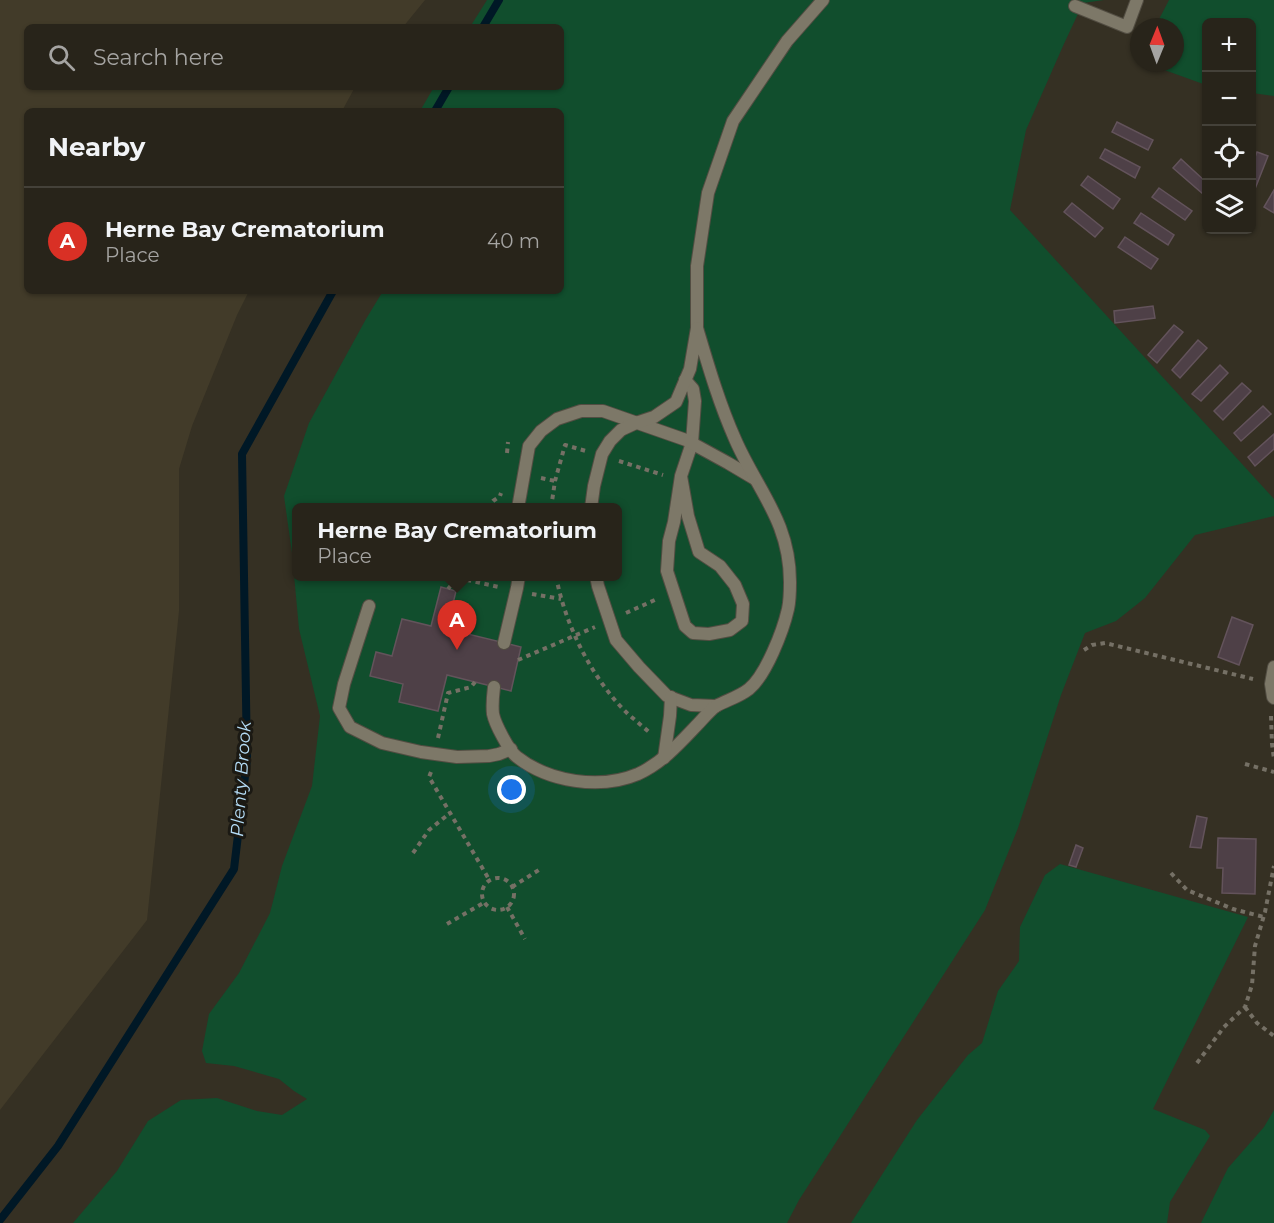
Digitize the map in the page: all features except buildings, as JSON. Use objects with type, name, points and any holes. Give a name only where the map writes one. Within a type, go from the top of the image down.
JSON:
[{"type":"lane","points":[[592,503],[602,454],[610,441],[621,430],[654,417],[676,402],[690,369],[697,328],[697,266],[708,193],[733,121],[787,41],[823,0]]},
{"type":"lane","points":[[1075,6],[1127,27],[1137,0]]},
{"type":"lane","points":[[494,687],[493,715],[515,756],[541,772],[558,777],[585,782],[607,781],[639,773],[664,758],[716,706],[750,689],[765,669],[789,606],[789,559],[783,534],[774,512],[736,442],[719,400],[697,328]]},
{"type":"lane","points":[[681,476],[688,516],[699,552],[720,566],[735,585],[743,604],[742,621],[730,630],[709,634],[693,633],[686,626],[667,571],[669,541],[681,476],[692,443],[695,401],[693,390],[685,380]]},
{"type":"lane","points":[[519,503],[529,446],[541,431],[557,419],[581,411],[603,411],[658,429],[692,443],[757,481]]},
{"type":"lane","points":[[504,643],[519,581]]},
{"type":"lane","points":[[597,581],[616,640],[639,667],[667,696],[691,705],[716,706]]},
{"type":"lane","points":[[369,606],[339,708],[350,727],[382,743],[457,757],[489,756],[511,749]]},
{"type":"lane","points":[[1273,693],[1274,667]]},
{"type":"lane","points":[[664,758],[671,697]]},
{"type":"path","points":[[506,462],[508,442]]},
{"type":"path","points":[[491,503],[500,496],[502,488]]},
{"type":"path","points":[[448,589],[455,581]]},
{"type":"path","points":[[557,581],[575,636],[600,679],[628,714],[656,738],[666,743]]},
{"type":"path","points":[[1084,650],[1092,645],[1105,643],[1273,693],[1271,713],[1274,759]]},
{"type":"path","points":[[1245,764],[1274,772]]},
{"type":"path","points":[[413,853],[429,830],[450,813]]},
{"type":"path","points":[[1197,1063],[1224,1027],[1245,1007],[1252,986],[1255,946],[1264,917],[1274,867]]},
{"type":"path","points":[[512,887],[542,868]]},
{"type":"path","points":[[1171,873],[1187,890],[1233,909],[1264,917]]},
{"type":"path","points":[[501,878],[512,887],[514,894],[512,901],[507,907],[501,909],[489,907],[482,896],[487,882],[494,879],[501,878]]},
{"type":"path","points":[[447,924],[485,902]]},
{"type":"path","points":[[507,907],[525,939]]},
{"type":"path","points":[[1245,1007],[1257,1023],[1274,1036]]},
{"type":"shaded area","points":[[0,0],[425,0],[405,24],[24,24],[24,90],[353,90],[344,108],[24,108],[24,294],[248,294],[192,426],[179,469],[179,611],[147,920],[0,1110]]},
{"type":"green space","points":[[487,0],[1104,0],[1083,3],[1063,46],[1026,130],[1010,210],[1274,499],[1274,516],[1195,535],[1145,598],[1116,621],[1085,633],[1061,695],[1018,828],[985,910],[799,1200],[787,1223],[73,1223],[117,1171],[148,1121],[181,1100],[217,1098],[257,1111],[282,1115],[307,1099],[279,1079],[234,1066],[206,1063],[202,1051],[209,1014],[239,973],[270,913],[282,866],[312,786],[320,716],[299,629],[295,581],[622,581],[622,503],[292,503],[292,553],[284,496],[309,423],[381,294],[564,294],[564,108],[422,108],[432,90],[564,90],[564,24],[472,24]]},
{"type":"green space","points":[[1169,0],[1274,0],[1274,96],[1256,94],[1256,18],[1202,18],[1202,84],[1170,72],[1184,72],[1184,18],[1160,18]]},
{"type":"green space","points":[[1060,864],[1248,917],[1153,1109],[1205,1130],[1210,1136],[1170,1202],[1167,1223],[851,1223],[917,1120],[968,1055],[982,1043],[998,991],[1019,961],[1020,927],[1045,875]]},
{"type":"green space","points":[[1274,1110],[1274,1223],[1201,1223],[1228,1168],[1264,1127]]},
{"type":"waterway","name":"Plenty Brook","points":[[485,24],[499,0]]},
{"type":"waterway","name":"Plenty Brook","points":[[437,108],[447,90]]},
{"type":"waterway","name":"Plenty Brook","points":[[0,1220],[58,1146],[234,869],[247,759],[242,454],[331,294]]},
{"type":"place","name":"Herne Bay Crematorium","points":[[457,650]]}]
